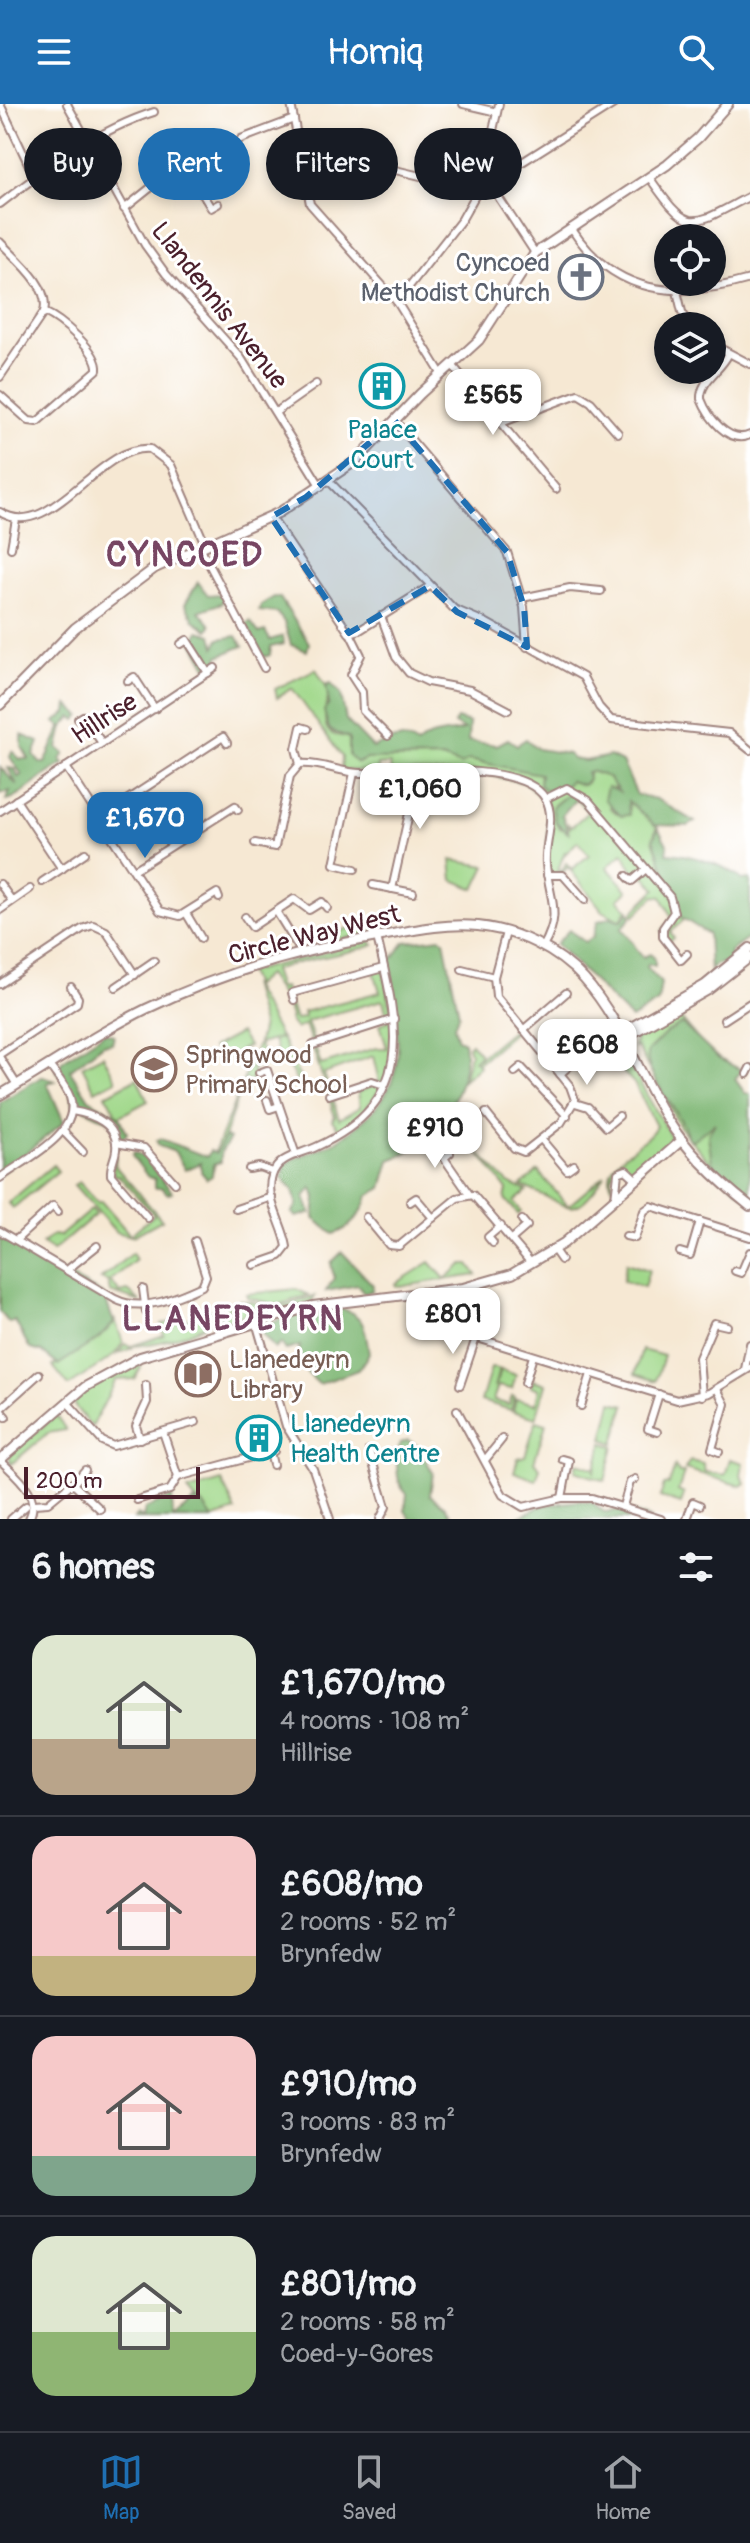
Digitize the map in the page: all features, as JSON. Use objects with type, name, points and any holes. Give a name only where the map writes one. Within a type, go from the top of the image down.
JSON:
[{"type":"street","points":[[0,104],[24,155]]},
{"type":"street","name":"Llandennis Avenue","points":[[67,104],[80,128]]},
{"type":"street","points":[[291,104],[296,128]]},
{"type":"street","points":[[463,104],[498,108],[494,128]]},
{"type":"street","points":[[522,161],[614,104]]},
{"type":"street","points":[[0,705],[84,621],[155,568],[271,517],[325,484],[366,452],[494,321],[535,253],[687,148],[728,104]]},
{"type":"street","points":[[122,128],[154,112]]},
{"type":"street","points":[[250,136],[294,119]]},
{"type":"street","points":[[124,209],[164,177],[182,170],[192,177],[211,208],[218,204]]},
{"type":"street","points":[[649,177],[673,211],[686,221],[699,222],[750,196]]},
{"type":"street","points":[[0,204],[24,186]]},
{"type":"street","name":"Llandennis Avenue","points":[[119,200],[160,267],[230,344],[325,484],[457,612],[487,623],[587,680],[599,707],[611,720],[729,733],[750,750]]},
{"type":"street","points":[[309,200],[397,302],[442,375]]},
{"type":"street","points":[[397,302],[474,200]]},
{"type":"street","points":[[500,200],[535,253]]},
{"type":"street","points":[[571,228],[588,253],[611,272],[654,287]]},
{"type":"street","points":[[0,242],[42,289],[46,300],[44,312],[0,377]]},
{"type":"street","points":[[726,284],[750,279]]},
{"type":"street","points":[[0,395],[29,421],[37,422],[97,370],[96,359],[63,321],[44,312]]},
{"type":"street","points":[[750,364],[728,355],[703,386],[701,399],[726,433],[740,439],[750,435]]},
{"type":"street","points":[[453,366],[556,489]]},
{"type":"street","points":[[276,412],[316,384]]},
{"type":"street","points":[[501,423],[578,394],[591,402],[618,433]]},
{"type":"street","points":[[395,421],[503,546],[522,598],[527,647]]},
{"type":"street","points":[[0,512],[16,519],[27,519],[44,512],[129,451],[150,449],[171,465],[202,546],[264,668]]},
{"type":"street","points":[[271,517],[350,633],[361,655],[351,675],[362,692],[363,711],[388,736]]},
{"type":"street","points":[[11,548],[16,519]]},
{"type":"street","points":[[350,633],[430,586]]},
{"type":"street","points":[[522,598],[570,588],[601,591]]},
{"type":"street","points":[[381,616],[396,657],[409,673],[428,682],[470,690],[508,710]]},
{"type":"street","name":"Hillrise","points":[[181,644],[187,640],[212,671],[66,767],[160,911],[171,916],[186,913]]},
{"type":"street","points":[[128,681],[134,677],[155,709]]},
{"type":"street","points":[[78,719],[83,716],[102,743]]},
{"type":"street","points":[[300,764],[296,749],[301,727],[308,729]]},
{"type":"street","points":[[99,818],[223,737],[227,743]]},
{"type":"street","points":[[300,764],[354,773],[470,772],[521,781],[535,787],[545,799],[550,816],[547,875],[555,913],[543,947]]},
{"type":"street","points":[[255,843],[275,847],[290,776],[300,764]]},
{"type":"street","points":[[0,811],[66,767]]},
{"type":"street","points":[[392,889],[412,800],[411,772]]},
{"type":"street","points":[[354,773],[334,864],[355,869]]},
{"type":"street","points":[[545,799],[567,788],[579,793],[673,904],[673,915],[663,928],[663,937],[681,960],[687,954]]},
{"type":"street","points":[[16,800],[62,869]]},
{"type":"street","points":[[134,870],[235,806],[238,810]]},
{"type":"street","points":[[42,882],[85,853]]},
{"type":"street","points":[[627,876],[632,881],[646,869]]},
{"type":"street","points":[[547,875],[563,875],[585,900]]},
{"type":"street","points":[[0,884],[12,901]]},
{"type":"street","points":[[373,885],[413,893]]},
{"type":"street","points":[[0,910],[30,889]]},
{"type":"street","points":[[201,938],[186,913],[217,893],[219,898]]},
{"type":"street","points":[[245,917],[252,927],[294,899],[309,910],[322,902],[327,908]]},
{"type":"street","points":[[276,911],[302,953]]},
{"type":"street","points":[[0,984],[82,929],[93,925],[106,931],[135,975]]},
{"type":"street","name":"Circle Way West","points":[[0,1095],[167,999],[233,973],[302,953],[377,937],[445,926],[480,926],[506,932],[543,947],[586,982],[682,1140],[695,1156],[750,1206]]},
{"type":"street","points":[[486,1113],[517,1150],[526,1151],[567,1116],[575,1103],[572,1090],[499,1000],[494,977],[506,932]]},
{"type":"street","points":[[254,1265],[280,1256],[287,1247],[272,1197],[273,1172],[283,1160],[319,1146],[351,1125],[367,1110],[384,1085],[395,1050],[394,1019],[377,937]]},
{"type":"street","points":[[621,1036],[705,985],[750,948]]},
{"type":"street","points":[[621,1036],[702,994],[750,957]]},
{"type":"street","points":[[116,987],[154,961]]},
{"type":"street","points":[[294,1000],[292,993],[383,968]]},
{"type":"street","points":[[462,969],[494,977]]},
{"type":"street","points":[[17,1085],[0,1056],[77,1003],[78,998],[71,987]]},
{"type":"street","points":[[523,1030],[566,993]]},
{"type":"street","points":[[724,1020],[750,1003]]},
{"type":"street","points":[[313,1045],[394,1019]]},
{"type":"street","points":[[560,1074],[581,1056],[587,1062]]},
{"type":"street","points":[[0,1178],[63,1131],[72,1111],[67,1091],[49,1065]]},
{"type":"street","points":[[515,1072],[521,1067],[567,1116]]},
{"type":"street","points":[[259,1073],[267,1070],[296,1155]]},
{"type":"street","points":[[329,1095],[372,1081],[384,1085]]},
{"type":"street","points":[[267,1100],[270,1109],[279,1106]]},
{"type":"street","points":[[575,1103],[588,1107],[606,1127],[619,1116]]},
{"type":"street","points":[[72,1111],[90,1114],[104,1123],[116,1143],[111,1175],[148,1218]]},
{"type":"street","points":[[63,1131],[83,1152]]},
{"type":"street","points":[[541,1139],[567,1170],[574,1165]]},
{"type":"street","points":[[29,1519],[28,1490],[0,1460],[103,1375],[140,1357],[313,1306],[463,1288],[505,1277],[554,1250],[682,1140]]},
{"type":"street","points":[[116,1143],[143,1146],[175,1183]]},
{"type":"street","points":[[672,1149],[695,1156]]},
{"type":"street","points":[[450,1153],[444,1158],[469,1194],[480,1201],[532,1264]]},
{"type":"street","points":[[249,1169],[259,1167],[273,1172]]},
{"type":"street","points":[[615,1200],[618,1173],[628,1171],[637,1180]]},
{"type":"street","points":[[366,1217],[394,1247],[457,1198],[469,1194]]},
{"type":"street","points":[[236,1209],[272,1197]]},
{"type":"street","points":[[410,1202],[416,1198],[433,1218]]},
{"type":"street","points":[[16,1240],[53,1206],[58,1212]]},
{"type":"street","points":[[626,1236],[635,1238],[644,1211],[651,1206],[750,1237]]},
{"type":"street","points":[[512,1239],[527,1226],[522,1220]]},
{"type":"street","points":[[680,1252],[690,1255],[700,1221]]},
{"type":"street","points":[[493,1243],[488,1237],[501,1226]]},
{"type":"street","points":[[0,1231],[121,1302],[145,1303],[205,1283],[195,1241]]},
{"type":"street","points":[[67,1270],[97,1246]]},
{"type":"street","points":[[554,1250],[561,1260]]},
{"type":"street","points":[[735,1271],[741,1273],[750,1252]]},
{"type":"street","points":[[143,1289],[146,1312]]},
{"type":"street","points":[[256,1322],[286,1426],[313,1469],[330,1519]]},
{"type":"street","points":[[702,1396],[698,1384],[700,1356],[714,1323],[727,1326]]},
{"type":"street","points":[[448,1337],[455,1331],[677,1400],[702,1396],[748,1369],[750,1344]]},
{"type":"street","points":[[460,1385],[476,1338]]},
{"type":"street","points":[[525,1383],[533,1356]]},
{"type":"street","points":[[6,1417],[0,1409],[39,1374]]},
{"type":"street","points":[[581,1406],[591,1374]]},
{"type":"street","points":[[140,1439],[136,1426],[147,1402],[146,1385]]},
{"type":"street","points":[[717,1389],[725,1404],[712,1449],[719,1452]]},
{"type":"street","points":[[657,1432],[648,1429],[659,1394]]},
{"type":"street","points":[[67,1402],[98,1437],[113,1446],[196,1422]]},
{"type":"street","points":[[457,1410],[503,1495],[513,1504],[528,1507],[562,1498],[592,1498],[661,1519]]},
{"type":"street","points":[[163,1432],[178,1477]]},
{"type":"street","points":[[485,1460],[502,1439]]},
{"type":"street","points":[[369,1450],[386,1507],[380,1519]]},
{"type":"street","points":[[137,1500],[170,1490],[178,1477],[272,1451],[273,1465]]},
{"type":"street","points":[[562,1459],[569,1461],[562,1498]]},
{"type":"street","points":[[11,1519],[30,1505],[48,1503],[85,1470]]},
{"type":"street","points":[[206,1471],[209,1481]]},
{"type":"street","points":[[623,1506],[630,1482],[635,1479]]},
{"type":"street","points":[[74,1483],[100,1509]]},
{"type":"street","points":[[149,1484],[153,1495]]},
{"type":"street","points":[[687,1519],[693,1502],[700,1505]]},
{"type":"highlighted area","points":[[395,421],[507,552],[524,607],[527,647],[457,612],[430,586],[349,633],[271,517],[306,497]]},
{"type":"green space","points":[[198,582],[208,595],[220,594],[224,598],[222,603],[199,611],[211,625],[208,630],[194,620],[185,604]]},
{"type":"green space","points":[[274,597],[280,598],[309,643],[307,651],[291,645],[284,622],[277,613],[259,611],[261,605]]},
{"type":"green space","points":[[250,621],[259,633],[265,631],[270,640],[283,636],[284,644],[271,647],[270,655],[264,657],[246,624]]},
{"type":"green space","points":[[199,631],[212,635],[215,647],[219,639],[237,636],[243,646],[219,656],[217,665],[208,669],[193,642]]},
{"type":"green space","points":[[316,669],[329,691],[325,716],[327,728],[335,735],[349,738],[358,763],[366,759],[442,758],[457,764],[469,760],[540,774],[539,785],[546,791],[564,787],[570,781],[586,783],[589,771],[608,777],[619,791],[613,788],[610,808],[621,816],[629,807],[628,801],[657,824],[653,840],[684,920],[670,932],[674,938],[667,943],[662,931],[672,918],[662,897],[655,896],[634,916],[632,913],[656,889],[646,877],[636,874],[623,853],[607,867],[628,891],[618,899],[629,911],[624,913],[621,921],[603,911],[568,867],[561,874],[547,875],[548,805],[526,783],[483,774],[391,772],[390,764],[378,765],[378,772],[341,770],[342,757],[292,688],[277,698],[275,689]],"holes":[[[570,792],[588,812],[571,827],[568,824],[569,829],[561,829],[555,821],[552,807]],[[578,841],[589,855],[572,869],[566,863],[562,871],[558,870],[565,851],[564,855]]]},
{"type":"green space","points":[[331,683],[341,694],[346,720],[373,748],[400,739],[417,745],[433,736],[464,730],[454,724],[457,719],[469,723],[468,741],[497,745],[508,739],[517,745],[526,739],[538,749],[568,754],[573,759],[585,761],[610,756],[622,762],[637,795],[656,799],[695,822],[688,826],[654,825],[628,801],[629,815],[621,816],[604,799],[607,787],[619,792],[608,777],[591,771],[587,772],[588,779],[583,785],[570,781],[564,787],[546,791],[539,785],[540,774],[469,760],[460,765],[442,758],[366,759],[357,763],[349,756],[349,738],[328,726],[324,711],[329,704],[326,685]]},
{"type":"green space","points":[[68,705],[81,716],[77,720],[72,717],[63,727],[58,748],[65,754],[61,759],[64,764],[19,795],[6,800],[10,791],[0,794],[0,767],[17,785],[8,768],[15,769],[18,777],[22,775],[10,757],[12,751],[20,759],[29,759],[22,747],[22,735],[39,742],[34,755],[40,763],[45,763],[61,727],[55,722],[67,713]]},
{"type":"green space","points":[[570,792],[576,799],[562,815],[569,834],[555,821],[552,807]]},
{"type":"green space","points":[[658,828],[668,846],[667,853],[707,861],[742,880],[750,879],[750,937],[730,952],[730,961],[714,965],[710,972],[708,934],[681,917],[653,839]]},
{"type":"green space","points":[[451,860],[486,866],[475,889],[453,880]]},
{"type":"green space","points":[[629,911],[631,918],[621,929],[643,957],[651,954],[655,959],[655,966],[648,964],[647,967],[661,983],[658,1002],[631,1019],[556,944],[569,930],[585,942],[593,937],[598,921],[611,917],[621,921]]},
{"type":"green space","points":[[361,923],[389,925],[388,931],[330,941],[329,936]]},
{"type":"green space","points":[[444,940],[459,1014],[454,1026],[458,1039],[464,1042],[462,1078],[446,1113],[434,1129],[406,1153],[390,1160],[382,1188],[368,1196],[355,1220],[333,1234],[314,1218],[316,1197],[312,1188],[305,1197],[311,1213],[296,1217],[292,1213],[297,1205],[293,1190],[282,1178],[285,1164],[341,1138],[381,1101],[397,1062],[398,1042],[385,968],[405,942]]},
{"type":"green space","points":[[370,941],[374,945],[273,970],[279,988],[284,987],[295,1020],[304,1017],[303,1012],[380,992],[374,971],[383,968],[392,1018],[391,1058],[386,1077],[376,1095],[341,1132],[332,1120],[335,1117],[305,1024],[296,1029],[289,1020],[286,1002],[267,975],[254,986],[248,972]],"holes":[[[383,1000],[388,1021],[380,1024],[387,1048],[376,1048],[321,1065],[307,1021]],[[373,1056],[379,1082],[367,1082],[369,1088],[358,1092],[360,1107],[339,1119],[324,1074]]]},
{"type":"green space","points":[[251,984],[280,1037],[259,1044],[265,1064],[252,1068],[255,1080],[243,1081],[212,1173],[210,1163],[258,1043],[262,1025]]},
{"type":"green space","points":[[677,1014],[750,1102],[750,1200],[720,1175],[680,1127],[637,1047],[634,1048],[636,1034]]},
{"type":"green space","points":[[682,1024],[719,1059],[742,1070],[735,1079],[745,1093],[750,1094],[750,1198],[712,1163],[708,1135],[715,1123],[691,1141],[652,1074],[647,1052],[665,1034]]},
{"type":"green space","points":[[512,1030],[514,1032],[478,1063],[476,1061],[479,1066],[463,1080],[470,1054],[468,1046],[471,1043],[480,1054],[475,1061]]},
{"type":"green space","points":[[105,1032],[114,1035],[112,1043],[103,1044],[70,1070],[89,1099],[120,1117],[127,1133],[122,1139],[117,1136],[116,1124],[86,1110],[82,1104],[74,1107],[70,1089],[56,1070],[63,1060]]},
{"type":"green space","points":[[240,1033],[248,1046],[220,1061],[212,1048]]},
{"type":"green space","points":[[281,1038],[301,1080],[297,1082],[286,1061],[279,1059],[273,1040]]},
{"type":"green space","points":[[103,1055],[116,1080],[95,1091],[82,1066]]},
{"type":"green space","points":[[628,1062],[671,1137],[636,1173],[624,1166],[616,1169],[612,1177],[613,1188],[610,1178],[617,1162],[651,1134],[656,1126],[634,1083],[620,1069]]},
{"type":"green space","points":[[43,1076],[55,1081],[47,1083],[64,1122],[0,1174],[0,1102]]},
{"type":"green space","points":[[137,1078],[148,1101],[118,1117],[106,1095]]},
{"type":"green space","points":[[225,1137],[230,1139],[221,1152],[221,1162],[213,1164],[212,1176],[207,1179],[201,1172],[201,1163],[185,1170],[175,1152],[159,1146],[156,1140],[161,1139],[207,1157],[210,1151],[216,1153]]},
{"type":"green space","points":[[134,1152],[145,1158],[172,1192],[168,1194],[162,1188],[155,1188],[155,1179],[148,1177],[132,1156]]},
{"type":"green space","points":[[479,1153],[508,1183],[527,1191],[514,1202],[521,1211],[518,1214],[505,1199],[507,1190]]},
{"type":"green space","points":[[116,1155],[115,1166],[162,1220],[133,1236],[131,1234],[154,1215],[118,1175],[114,1176],[112,1164]]},
{"type":"green space","points":[[53,1165],[58,1171],[13,1208],[8,1203]]},
{"type":"green space","points":[[538,1171],[568,1206],[560,1204],[521,1186]]},
{"type":"green space","points":[[605,1175],[593,1191],[584,1201],[568,1206]]},
{"type":"green space","points":[[79,1182],[98,1203],[101,1201],[131,1236],[116,1232],[74,1185]]},
{"type":"green space","points":[[92,1209],[96,1214],[53,1251],[42,1244],[53,1235],[60,1236]]},
{"type":"green space","points":[[0,1238],[104,1295],[114,1323],[98,1339],[58,1365],[42,1352],[30,1349],[15,1321],[9,1323],[0,1312]]},
{"type":"green space","points":[[342,1252],[373,1285],[372,1291],[364,1293],[358,1285],[326,1291],[334,1278],[331,1263]]},
{"type":"green space","points":[[132,1253],[136,1260],[110,1281],[120,1293],[128,1291],[141,1302],[110,1292],[108,1282],[101,1279]]},
{"type":"green space","points":[[430,1262],[445,1279],[463,1264],[469,1264],[477,1275],[397,1287],[395,1284]]},
{"type":"green space","points":[[626,1263],[649,1270],[644,1287],[623,1281]]},
{"type":"green space","points":[[296,1289],[309,1295],[278,1305],[248,1298],[246,1294]]},
{"type":"green space","points":[[315,1296],[311,1303],[210,1330]]},
{"type":"green space","points":[[240,1300],[272,1306],[216,1323]]},
{"type":"green space","points":[[233,1301],[226,1311],[202,1327],[173,1338],[131,1346],[164,1335],[161,1324],[185,1320]]},
{"type":"green space","points":[[340,1308],[360,1319],[369,1354],[358,1370],[319,1384],[301,1363],[300,1346],[286,1350],[281,1343],[275,1349],[262,1333],[266,1325],[298,1313],[314,1311],[329,1316]]},
{"type":"green space","points":[[115,1319],[123,1343],[113,1356],[69,1386],[53,1366],[98,1339]]},
{"type":"green space","points":[[125,1344],[132,1348],[118,1354]]},
{"type":"green space","points":[[642,1350],[664,1356],[656,1381],[635,1374]]},
{"type":"green space","points":[[139,1361],[141,1367],[134,1379],[116,1380],[92,1427],[75,1407],[75,1400]]},
{"type":"green space","points":[[491,1368],[499,1369],[494,1388],[501,1370],[516,1375],[512,1389],[498,1386],[493,1400],[509,1405],[512,1396],[515,1397],[511,1410],[481,1401]]},
{"type":"green space","points":[[533,1380],[546,1384],[536,1418],[513,1411],[516,1399],[536,1404],[539,1389],[531,1386]]},
{"type":"green space","points":[[612,1402],[625,1405],[614,1443],[603,1439]]},
{"type":"green space","points":[[56,1415],[66,1430],[48,1433],[10,1465],[10,1455]]},
{"type":"green space","points":[[536,1421],[546,1424],[534,1462],[540,1468],[536,1480],[514,1472],[518,1458],[525,1456]]},
{"type":"green space","points":[[408,1440],[419,1447],[433,1473],[430,1495],[445,1506],[453,1519],[410,1519],[405,1510],[407,1494],[400,1484],[397,1470],[400,1443]]},
{"type":"green space","points":[[603,1443],[614,1446],[605,1481],[575,1471],[577,1463],[594,1468],[594,1473]]},
{"type":"green space","points":[[730,1459],[743,1463],[741,1476],[745,1483],[741,1486],[685,1469],[690,1461],[703,1464],[705,1472],[725,1475]]},
{"type":"green space","points":[[675,1466],[679,1473],[684,1473],[678,1491],[684,1494],[681,1504],[660,1497],[664,1485],[669,1484]]},
{"type":"green space","points":[[222,1481],[236,1511],[211,1519],[188,1491]]},
{"type":"green space","points":[[172,1497],[173,1518],[195,1501],[203,1504],[213,1519],[134,1519],[137,1515],[143,1518],[145,1509]]},
{"type":"green space","points":[[579,1501],[593,1503],[604,1512],[626,1510],[652,1519],[515,1519],[543,1505]]},
{"type":"place","name":"Cyncoed Methodist Church","points":[[581,277]]},
{"type":"place","name":"Palace Court","points":[[382,386]]},
{"type":"place","name":"Springwood Primary School","points":[[154,1069]]},
{"type":"place","name":"Llanedeyrn Library","points":[[198,1374]]},
{"type":"place","name":"Llanedeyrn Health Centre","points":[[259,1438]]},
{"type":"district","name":"CYNCOED","points":[[185,554]]},
{"type":"district","name":"LLANEDEYRN","points":[[233,1318]]}]
